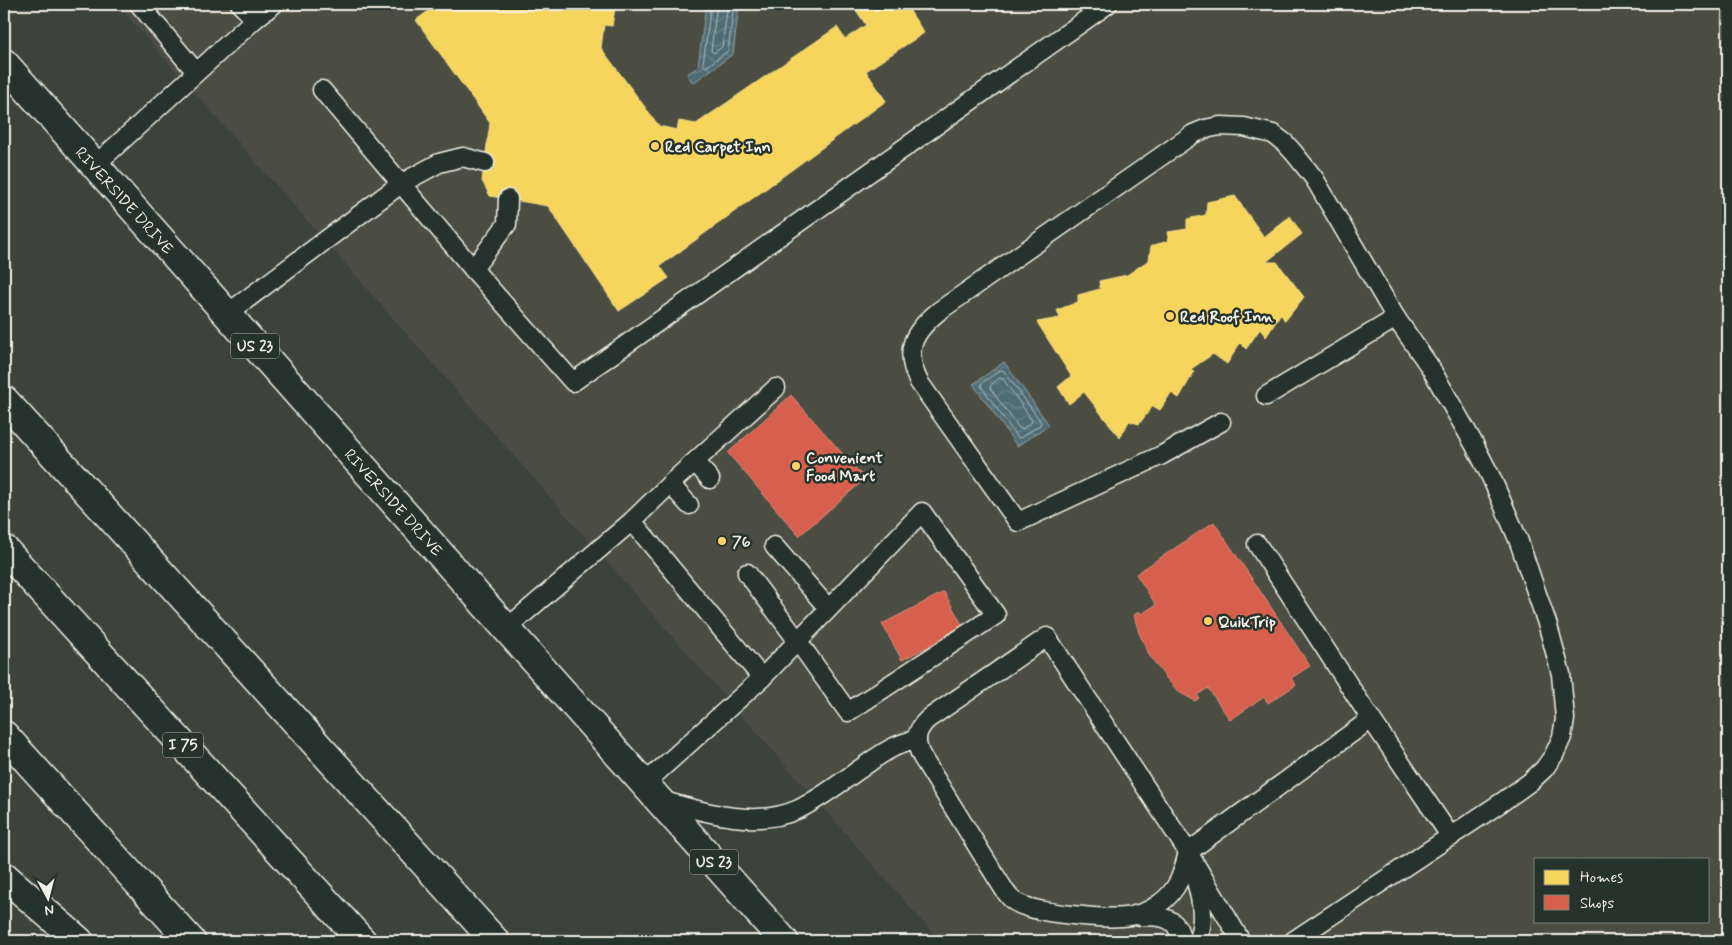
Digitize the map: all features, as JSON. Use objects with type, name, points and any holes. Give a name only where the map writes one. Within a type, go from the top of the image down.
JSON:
[{"type":"main road","name":"RIVERSIDE DRIVE","points":[[4,63],[784,941]]},
{"type":"main road","points":[[4,400],[495,941]]},
{"type":"main road","name":"I 75","points":[[4,549],[362,941]]},
{"type":"main road","points":[[4,735],[191,941]]},
{"type":"main road","points":[[4,876],[79,941]]},
{"type":"lane","points":[[139,4],[196,72]]},
{"type":"lane","points":[[240,4],[255,19]]},
{"type":"lane","points":[[94,166],[196,72],[274,4]]},
{"type":"lane","points":[[322,90],[473,269],[573,382],[1108,4]]},
{"type":"lane","points":[[1221,422],[1162,455],[1018,522],[919,382],[911,356],[913,341],[922,326],[939,311],[1193,134],[1205,129],[1220,126],[1244,127],[1273,134],[1285,143],[1314,178],[1396,318],[1430,367],[1474,444],[1503,504],[1518,539],[1548,626],[1561,674],[1565,719],[1562,737],[1554,755],[1544,769],[1523,787],[1293,941]]},
{"type":"lane","points":[[227,314],[402,183],[439,163],[463,157],[484,163]]},
{"type":"lane","points":[[473,269],[507,224],[508,199]]},
{"type":"lane","points":[[1266,396],[1396,318]]},
{"type":"lane","points":[[506,629],[632,521],[776,388]]},
{"type":"lane","points":[[695,462],[710,479]]},
{"type":"lane","points":[[670,484],[689,505]]},
{"type":"lane","points":[[747,573],[797,640],[848,712],[996,615],[922,512],[797,640],[762,678],[651,791],[694,810],[752,818],[774,816],[797,810],[816,800],[880,754],[896,745],[917,740]]},
{"type":"lane","points":[[632,521],[762,678]]},
{"type":"lane","points":[[1257,544],[1371,719],[1451,837]]},
{"type":"lane","points":[[774,546],[828,608]]},
{"type":"lane","points":[[1181,941],[1179,932],[1171,921],[1156,916],[1070,914],[1035,909],[1021,905],[1013,900],[1000,883],[922,757],[916,744],[918,731],[928,719],[1047,637],[1188,852],[1241,941]]},
{"type":"lane","points":[[1132,916],[1161,903],[1174,890],[1183,872],[1188,852],[1371,719]]},
{"type":"lane","points":[[1188,852],[1201,904],[1201,931],[1197,941]]},
{"type":"shaded area","points":[[117,4],[1728,4],[1728,941],[940,941]]},
{"type":"water","points":[[706,4],[739,4],[733,54],[693,83],[687,74],[698,67]]},
{"type":"water","points":[[1004,362],[1049,425],[1017,446],[973,384]]},
{"type":"building: Homes","name":"Red Carpet Inn","points":[[438,4],[622,4],[615,8],[612,26],[604,25],[601,48],[659,126],[677,130],[679,121],[696,124],[837,27],[845,39],[866,25],[852,4],[914,4],[908,8],[924,33],[866,71],[886,101],[660,266],[669,278],[619,311],[548,206],[490,196],[482,181],[490,123],[416,20]]},
{"type":"building: Homes","name":"Red Roof Inn","points":[[1235,196],[1264,237],[1290,216],[1302,234],[1266,262],[1277,262],[1304,297],[1285,321],[1281,314],[1266,337],[1260,329],[1246,349],[1240,343],[1227,364],[1213,354],[1191,369],[1194,372],[1179,398],[1171,393],[1160,410],[1153,406],[1139,424],[1129,421],[1120,438],[1084,392],[1069,404],[1058,387],[1071,376],[1037,322],[1060,318],[1057,310],[1078,302],[1078,295],[1100,289],[1099,281],[1127,275],[1149,260],[1151,246],[1168,241],[1168,232],[1187,229],[1187,219],[1206,215],[1207,202]]},
{"type":"building: Shops","name":"Convenient Food Mart","points":[[791,395],[865,479],[799,536],[728,453]]},
{"type":"building: Shops","name":"QuikTrip","points":[[1214,522],[1310,666],[1291,678],[1296,685],[1268,703],[1264,697],[1230,720],[1208,688],[1197,695],[1199,698],[1195,701],[1179,692],[1166,678],[1150,656],[1139,633],[1134,615],[1139,611],[1141,614],[1156,605],[1136,574]]},
{"type":"building: Shops","points":[[944,592],[964,628],[902,660],[882,624]]},
{"type":"place","name":"Red Carpet Inn","points":[[655,146]]},
{"type":"place","name":"Red Roof Inn","points":[[1170,316]]},
{"type":"place","name":"Convenient Food Mart","points":[[796,466]]},
{"type":"place","name":"76","points":[[722,541]]},
{"type":"place","name":"QuikTrip","points":[[1208,621]]}]
